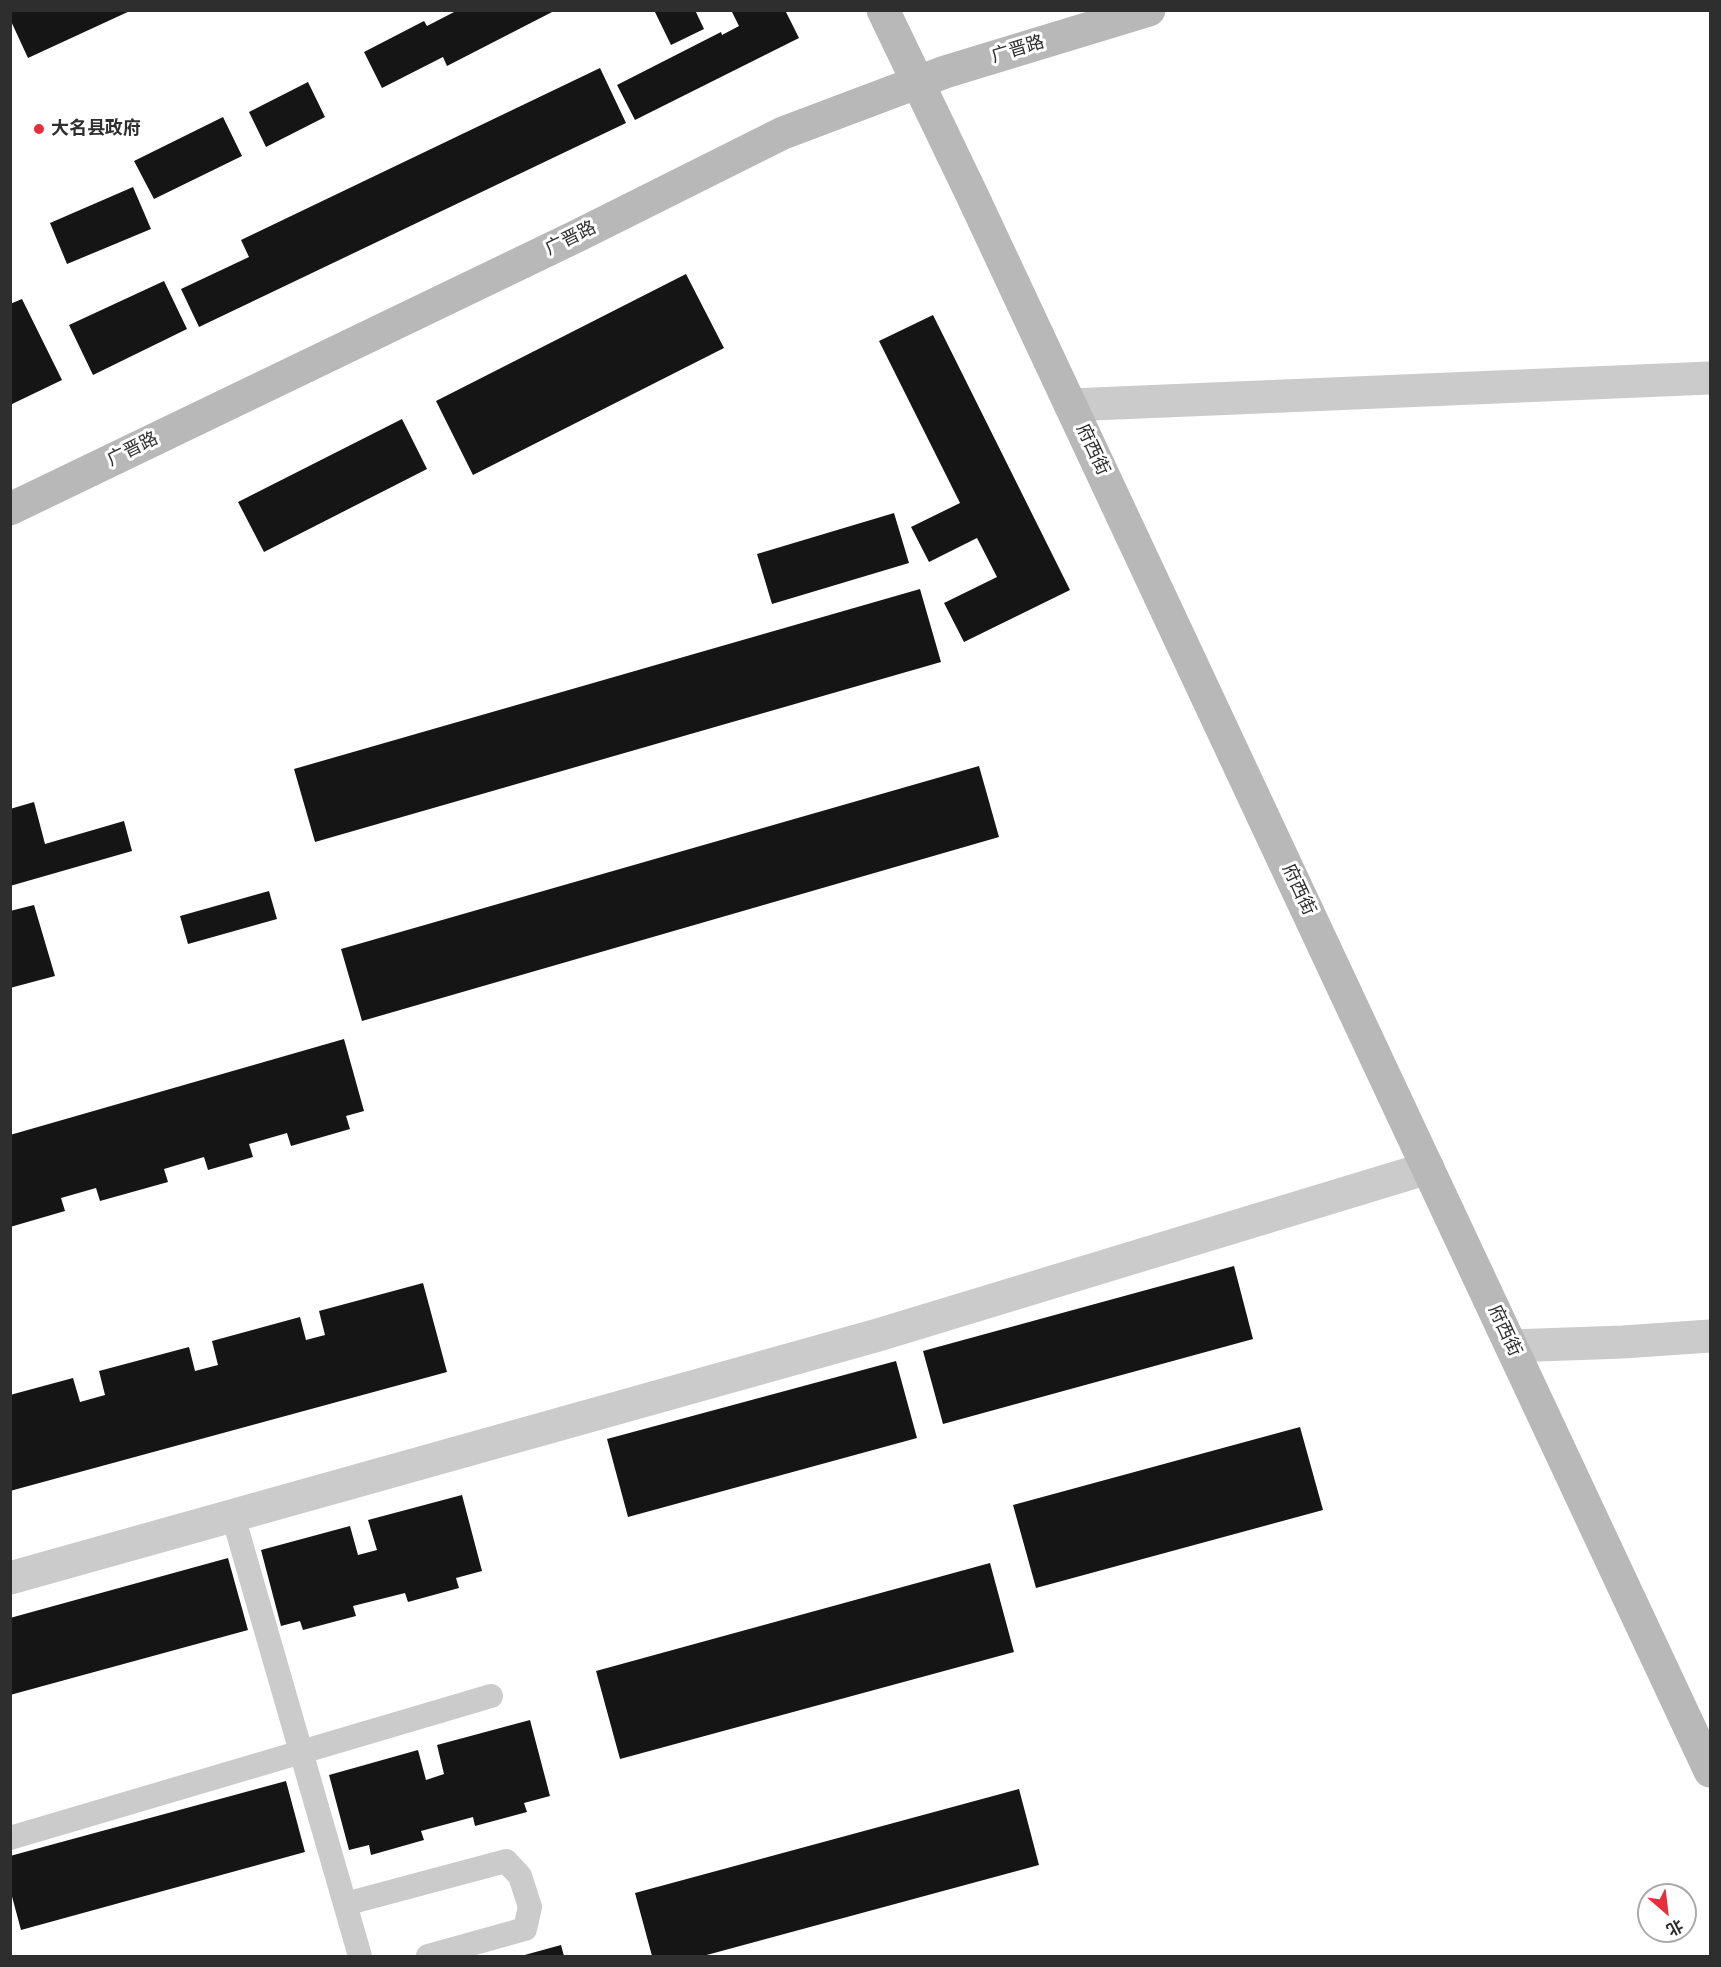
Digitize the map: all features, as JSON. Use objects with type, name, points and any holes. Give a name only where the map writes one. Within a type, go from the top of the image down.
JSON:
[{"type":"street","name":"府西街","points":[[883,10],[1710,1772]]},
{"type":"street","name":"广晋路","points":[[10,509],[577,236],[783,134],[945,72],[1149,10]]},
{"type":"street","points":[[1070,405],[1710,378]]},
{"type":"street","points":[[10,1578],[878,1335],[1428,1168]]},
{"type":"street","points":[[1511,1346],[1710,1336]]},
{"type":"lane","points":[[232,1516],[360,1956]]},
{"type":"lane","points":[[10,1838],[491,1696]]},
{"type":"lane","points":[[345,1904],[506,1861],[520,1876],[530,1907],[525,1929],[428,1956]]},
{"type":"building","points":[[10,10],[132,10],[28,58],[10,19]]},
{"type":"building","points":[[458,10],[556,10],[447,66],[443,57],[382,88],[364,52],[424,21],[427,26]]},
{"type":"building","points":[[654,10],[695,10],[704,29],[671,45]]},
{"type":"building","points":[[731,10],[785,10],[799,38],[635,120],[617,85],[721,32],[722,35],[739,26]]},
{"type":"building","points":[[600,68],[626,123],[199,327],[181,289],[249,257],[241,240]]},
{"type":"building","points":[[308,82],[325,117],[266,147],[249,112]]},
{"type":"building","points":[[223,117],[242,156],[154,199],[134,161]]},
{"type":"building","points":[[133,187],[151,229],[67,264],[50,223]]},
{"type":"building","points":[[686,274],[724,348],[473,475],[436,401]]},
{"type":"building","points":[[164,281],[187,329],[93,375],[69,325]]},
{"type":"building","points":[[22,299],[62,380],[10,405],[10,304]]},
{"type":"building","points":[[933,315],[1070,590],[964,642],[944,603],[997,577],[977,538],[929,562],[911,527],[960,503],[879,341]]},
{"type":"building","points":[[402,419],[427,469],[264,552],[238,502]]},
{"type":"building","points":[[894,513],[909,563],[772,604],[757,554]]},
{"type":"building","points":[[920,589],[941,662],[315,842],[294,769]]},
{"type":"building","points":[[979,766],[999,837],[362,1021],[341,949]]},
{"type":"building","points":[[34,802],[45,844],[124,821],[132,851],[10,886],[10,809]]},
{"type":"building","points":[[269,891],[277,919],[188,944],[180,916]]},
{"type":"building","points":[[34,905],[55,976],[10,988],[10,911]]},
{"type":"building","points":[[344,1039],[364,1111],[346,1116],[350,1129],[291,1146],[287,1133],[249,1144],[253,1157],[208,1170],[204,1157],[164,1169],[168,1182],[100,1201],[96,1188],[61,1198],[65,1211],[10,1227],[10,1135]]},
{"type":"building","points":[[1234,1266],[1253,1339],[943,1424],[923,1351]]},
{"type":"building","points":[[423,1283],[447,1372],[10,1491],[10,1395],[73,1378],[80,1402],[105,1395],[99,1371],[189,1347],[195,1371],[218,1365],[212,1341],[300,1317],[306,1340],[325,1335],[319,1311]]},
{"type":"building","points":[[896,1361],[917,1438],[628,1517],[607,1439]]},
{"type":"building","points":[[1300,1427],[1323,1510],[1036,1588],[1013,1505]]},
{"type":"building","points":[[462,1495],[482,1571],[456,1578],[459,1588],[408,1602],[405,1593],[353,1606],[356,1616],[303,1630],[300,1621],[281,1626],[261,1550],[350,1526],[358,1555],[377,1550],[368,1520]]},
{"type":"building","points":[[228,1558],[248,1630],[10,1695],[10,1618]]},
{"type":"building","points":[[990,1563],[1014,1652],[620,1759],[596,1671]]},
{"type":"building","points":[[530,1720],[550,1796],[524,1803],[527,1812],[475,1826],[473,1817],[421,1831],[424,1840],[371,1855],[369,1845],[349,1850],[329,1775],[418,1750],[426,1780],[444,1774],[437,1745]]},
{"type":"building","points":[[286,1781],[305,1852],[21,1930],[10,1889],[10,1856]]},
{"type":"building","points":[[1019,1789],[1039,1865],[703,1956],[652,1956],[635,1893]]},
{"type":"building","points":[[561,1945],[564,1956],[521,1956]]},
{"type":"place","name":"大名县政府","points":[[39,129]]}]
